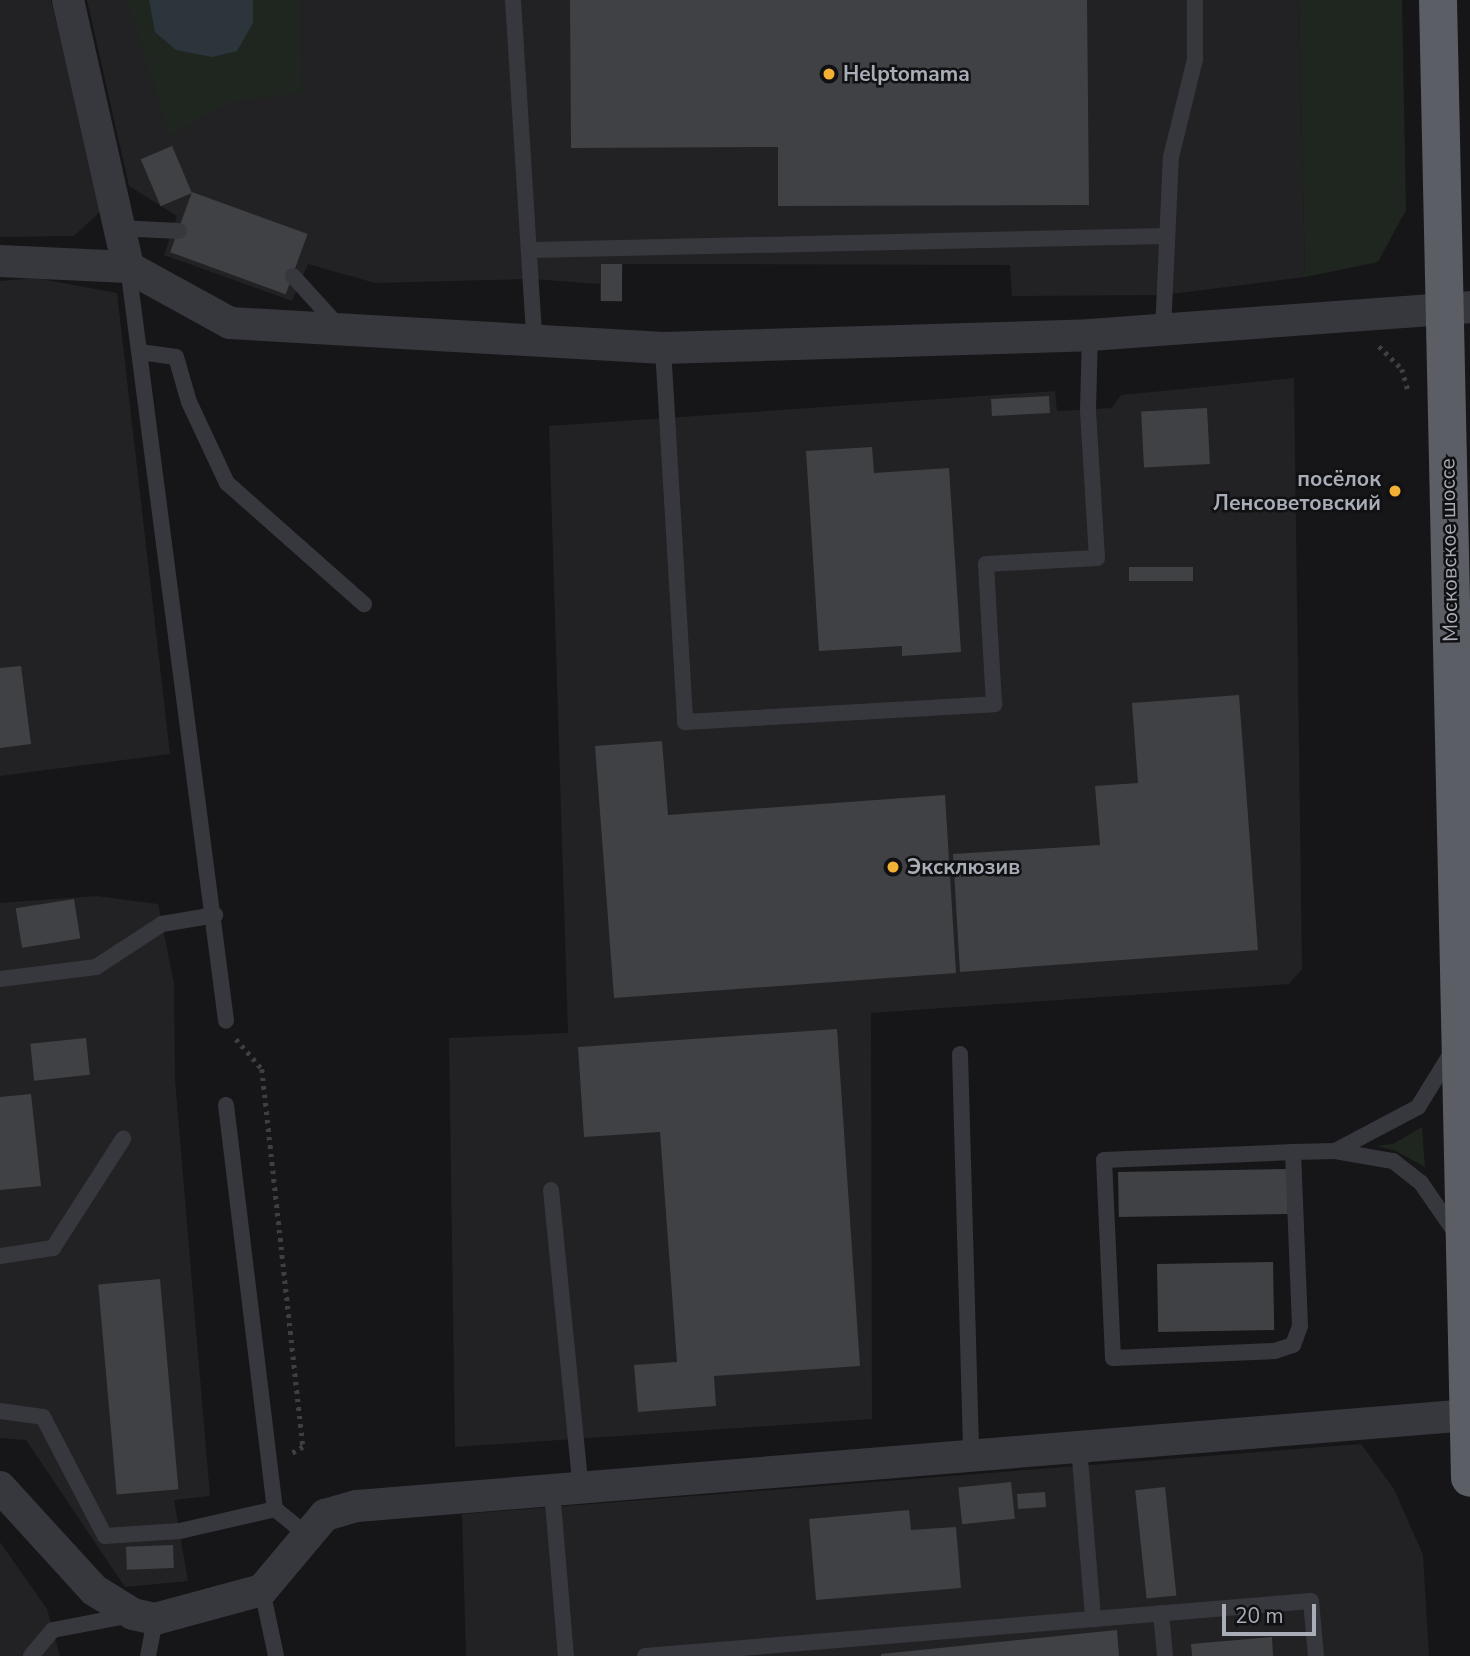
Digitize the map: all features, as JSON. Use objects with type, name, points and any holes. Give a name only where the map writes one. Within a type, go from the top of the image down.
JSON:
[{"type":"highway","name":"Московское шоссе","points":[[1438,0],[1456,308],[1461,704],[1460,1038],[1470,1478]]},
{"type":"street","points":[[68,0],[128,267]]},
{"type":"street","points":[[0,261],[128,267],[230,323],[534,337],[663,348],[1090,335],[1456,308]]},
{"type":"street","points":[[0,1487],[94,1590],[144,1617],[262,1590],[305,1533],[325,1514],[357,1506],[1469,1415]]},
{"type":"lane","points":[[513,0],[531,250],[534,337]]},
{"type":"lane","points":[[1163,331],[1165,236],[1171,157],[1195,59],[1195,0]]},
{"type":"lane","points":[[118,228],[178,231]]},
{"type":"lane","points":[[531,250],[1165,236]]},
{"type":"lane","points":[[128,267],[215,915],[226,1021]]},
{"type":"lane","points":[[293,276],[340,328]]},
{"type":"lane","points":[[663,348],[685,722],[994,704],[986,564],[1097,558],[1088,409],[1090,335]]},
{"type":"lane","points":[[140,352],[176,357],[189,402],[227,483],[364,604]]},
{"type":"lane","points":[[0,979],[96,967],[162,924],[215,915]]},
{"type":"lane","points":[[1335,1151],[1418,1107],[1460,1038]]},
{"type":"lane","points":[[960,1055],[971,1456]]},
{"type":"lane","points":[[226,1105],[275,1509],[305,1533]]},
{"type":"lane","points":[[0,1256],[53,1248],[122,1139]]},
{"type":"lane","points":[[1293,1152],[1300,1326],[1293,1345],[1275,1352],[1113,1358],[1104,1160],[1293,1152],[1335,1151],[1393,1161],[1421,1183],[1466,1248]]},
{"type":"lane","points":[[551,1189],[566,1489],[566,1656]]},
{"type":"lane","points":[[0,1411],[43,1417],[105,1536],[180,1531],[275,1509]]},
{"type":"lane","points":[[1079,1447],[1093,1619]]},
{"type":"lane","points":[[262,1590],[276,1656]]},
{"type":"lane","points":[[645,1656],[1311,1601],[1316,1656]]},
{"type":"lane","points":[[1161,1614],[1165,1656]]},
{"type":"lane","points":[[31,1656],[53,1630],[144,1617],[148,1656]]},
{"type":"path","points":[[1372,343],[1402,369],[1410,404]]},
{"type":"path","points":[[226,1021],[262,1069],[303,1447],[301,1452],[269,1456]]},
{"type":"shaded area","points":[[0,0],[51,0],[102,210],[74,236],[0,237]]},
{"type":"shaded area","points":[[87,0],[1299,0],[1305,277],[1163,295],[1012,296],[1010,265],[623,264],[621,302],[600,301],[600,284],[532,279],[375,283],[308,264],[292,301],[164,255],[177,216],[129,186]]},
{"type":"shaded area","points":[[127,0],[299,0],[302,92],[231,102],[170,136]]},
{"type":"shaded area","points":[[149,0],[253,0],[253,23],[237,51],[212,57],[176,50],[155,32]]},
{"type":"shaded area","points":[[1299,0],[1402,0],[1406,210],[1378,262],[1305,277]]},
{"type":"shaded area","points":[[36,278],[117,293],[170,754],[0,776],[0,281]]},
{"type":"shaded area","points":[[1294,378],[1302,969],[1289,984],[871,1013],[872,1419],[455,1447],[449,1038],[568,1033],[549,426],[1055,391],[1057,411],[1112,408],[1121,395]]},
{"type":"shaded area","points":[[96,896],[158,904],[174,984],[175,1080],[210,1496],[174,1500],[188,1581],[125,1587],[26,1440],[0,1438],[0,903]]},
{"type":"shaded area","points":[[1422,1127],[1425,1167],[1394,1150],[1376,1146],[1393,1144]]},
{"type":"shaded area","points":[[1361,1444],[1394,1489],[1423,1555],[1429,1656],[466,1656],[462,1514]]},
{"type":"shaded area","points":[[0,1542],[47,1609],[60,1656],[0,1656]]},
{"type":"building","name":"Helptomama","points":[[570,0],[1087,0],[1089,205],[778,206],[778,147],[571,148]]},
{"type":"building","points":[[172,146],[192,193],[161,206],[141,159]]},
{"type":"building","points":[[192,192],[308,234],[286,294],[170,252]]},
{"type":"building","points":[[601,264],[622,264],[622,301],[601,301]]},
{"type":"building","points":[[1049,396],[1050,413],[992,416],[991,399]]},
{"type":"building","points":[[1207,408],[1210,464],[1144,467],[1141,411]]},
{"type":"building","points":[[872,447],[874,473],[949,468],[961,652],[902,656],[902,646],[819,651],[806,451]]},
{"type":"building","points":[[1129,567],[1193,567],[1193,581],[1129,581]]},
{"type":"building","points":[[21,666],[31,744],[0,748],[0,668]]},
{"type":"building","points":[[1239,695],[1258,950],[960,972],[953,854],[1100,845],[1095,786],[1138,783],[1132,703]]},
{"type":"building","points":[[662,741],[668,815],[945,795],[956,973],[614,998],[595,746]]},
{"type":"building","points":[[74,899],[80,939],[22,948],[16,908]]},
{"type":"building","points":[[837,1029],[860,1366],[714,1376],[716,1406],[638,1412],[634,1365],[677,1362],[660,1132],[584,1137],[578,1047]]},
{"type":"building","points":[[86,1038],[90,1075],[34,1081],[30,1044]]},
{"type":"building","points":[[31,1094],[41,1186],[0,1190],[0,1097]]},
{"type":"building","points":[[1287,1169],[1288,1214],[1119,1217],[1118,1172]]},
{"type":"building","points":[[1273,1262],[1274,1330],[1158,1332],[1157,1264]]},
{"type":"building","points":[[160,1279],[178,1489],[117,1495],[98,1284]]},
{"type":"building","points":[[1011,1482],[1015,1519],[962,1524],[958,1488]]},
{"type":"building","points":[[1165,1487],[1176,1595],[1147,1599],[1135,1490]]},
{"type":"building","points":[[1045,1492],[1046,1507],[1018,1509],[1017,1494]]},
{"type":"building","points":[[909,1510],[911,1530],[956,1527],[961,1588],[816,1600],[809,1519]]},
{"type":"building","points":[[173,1545],[174,1568],[127,1570],[126,1547]]},
{"type":"building","points":[[1117,1630],[1119,1656],[881,1656],[881,1654]]},
{"type":"building","points":[[1272,1637],[1273,1656],[1192,1656],[1191,1644]]},
{"type":"place","name":"Helptomama","points":[[829,74]]},
{"type":"place","name":"посёлок Ленсоветовский","points":[[1395,491]]},
{"type":"place","name":"Эксклюзив","points":[[893,867]]}]
